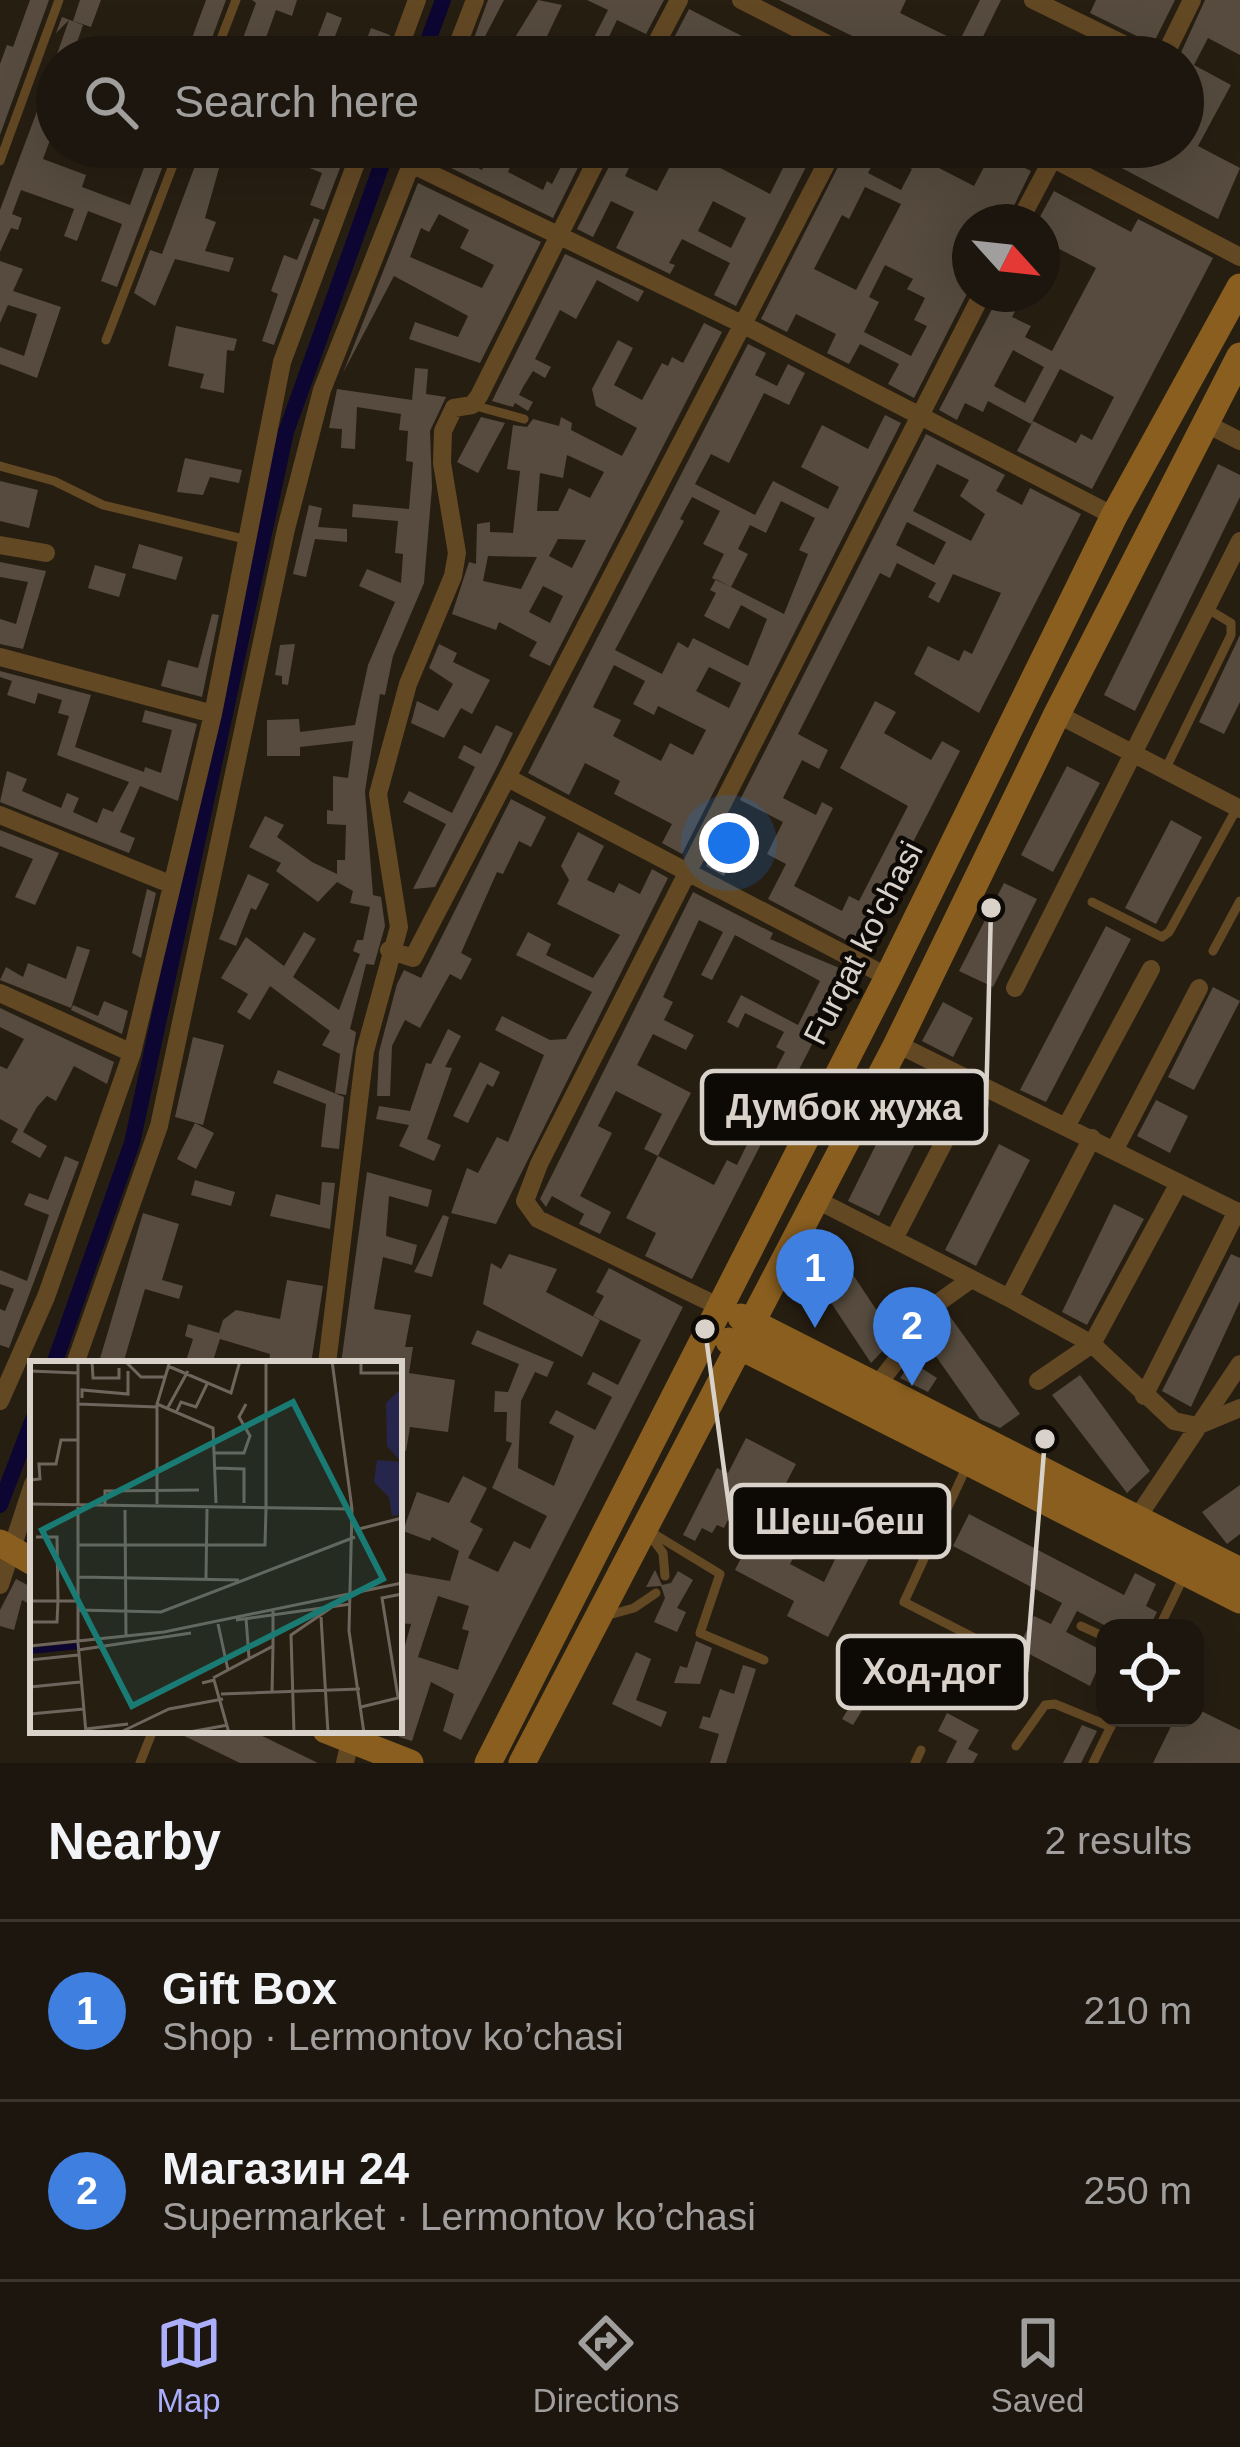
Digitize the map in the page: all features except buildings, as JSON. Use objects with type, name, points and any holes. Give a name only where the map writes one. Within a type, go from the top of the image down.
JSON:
[{"type":"main road","name":"Furqat ko'chasi","points":[[488,1763],[888,977],[1114,516],[1240,287]]},
{"type":"main road","points":[[522,1763],[897,1044],[1057,714],[1240,356]]},
{"type":"main road","points":[[714,1320],[968,1462],[1240,1600]]},
{"type":"main road","points":[[747,1336],[878,1384],[1240,1571]]},
{"type":"main road","points":[[340,1745],[410,1763]]},
{"type":"street","points":[[404,36],[417,0]]},
{"type":"street","points":[[461,36],[475,0]]},
{"type":"street","points":[[661,36],[679,0]]},
{"type":"street","points":[[741,0],[812,36]]},
{"type":"street","points":[[1033,0],[1107,36]]},
{"type":"street","points":[[1174,36],[1192,0]]},
{"type":"street","points":[[0,1402],[46,1297],[131,1053],[213,714],[282,362],[354,168]]},
{"type":"street","points":[[76,1361],[159,1126],[286,529],[322,390],[410,168]]},
{"type":"street","points":[[436,168],[558,236],[744,325],[1114,516]]},
{"type":"street","points":[[327,1361],[365,1051],[399,927],[378,794],[409,684],[458,553],[444,490],[443,431],[454,408],[472,405],[592,168]]},
{"type":"street","points":[[389,950],[413,958],[824,168]]},
{"type":"street","points":[[1029,204],[1048,168]]},
{"type":"street","points":[[1072,168],[1240,256]]},
{"type":"street","points":[[714,1320],[538,1220],[525,1201],[686,872],[973,312]]},
{"type":"street","points":[[1205,423],[1240,441]]},
{"type":"street","points":[[1015,988],[1240,542]]},
{"type":"street","points":[[0,545],[46,553]]},
{"type":"street","points":[[0,657],[213,714]]},
{"type":"street","points":[[1057,714],[1238,808]]},
{"type":"street","points":[[508,778],[888,977]]},
{"type":"street","points":[[0,815],[170,884]]},
{"type":"street","points":[[1067,1124],[1151,969]]},
{"type":"street","points":[[1116,1148],[1199,988]]},
{"type":"street","points":[[0,993],[131,1053]]},
{"type":"street","points":[[897,1044],[1239,1212],[1144,1396]]},
{"type":"street","points":[[895,1238],[976,1080]]},
{"type":"street","points":[[1009,1298],[1092,1138]]},
{"type":"street","points":[[1038,1381],[1092,1344],[1179,1183]]},
{"type":"street","points":[[817,1199],[1092,1344],[1174,1421],[1197,1426],[1240,1408]]},
{"type":"street","points":[[878,1384],[906,1348],[914,1320],[970,1280]]},
{"type":"street","points":[[1137,1517],[1240,1364]]},
{"type":"street","points":[[0,1585],[30,1495]]},
{"type":"lane","points":[[46,36],[59,0]]},
{"type":"lane","points":[[222,36],[236,0]]},
{"type":"lane","points":[[0,161],[36,63]]},
{"type":"lane","points":[[106,340],[172,168]]},
{"type":"lane","points":[[472,405],[524,419]]},
{"type":"lane","points":[[0,466],[55,481],[104,505],[244,539]]},
{"type":"lane","points":[[1165,770],[1231,635],[1231,623],[1206,608]]},
{"type":"lane","points":[[1092,902],[1162,937],[1238,808]]},
{"type":"lane","points":[[1213,951],[1240,901]]},
{"type":"lane","points":[[968,1462],[953,1504],[904,1602],[1002,1652]]},
{"type":"lane","points":[[646,1529],[663,1553],[665,1576]]},
{"type":"lane","points":[[646,1529],[720,1574],[700,1633],[764,1660]]},
{"type":"lane","points":[[1163,1619],[1185,1574]]},
{"type":"lane","points":[[600,1617],[620,1614],[656,1592]]},
{"type":"lane","points":[[1081,1625],[1096,1632]]},
{"type":"lane","points":[[1016,1746],[1045,1705],[1096,1717]]},
{"type":"lane","points":[[1093,1763],[1111,1727]]},
{"type":"lane","points":[[140,1763],[152,1733]]},
{"type":"lane","points":[[915,1763],[921,1750]]},
{"type":"waterway","points":[[430,36],[443,0]]},
{"type":"waterway","points":[[55,1361],[132,1143],[286,432],[380,168]]},
{"type":"waterway","points":[[0,1505],[30,1427]]},
{"type":"place","name":"Думбок жужа","points":[[991,908]]},
{"type":"place","name":"Gift Box","points":[[815,1328]]},
{"type":"place","name":"Шеш-беш","points":[[705,1329]]},
{"type":"place","name":"Магазин 24","points":[[912,1386]]},
{"type":"place","name":"Ход-дог","points":[[1045,1439]]}]
